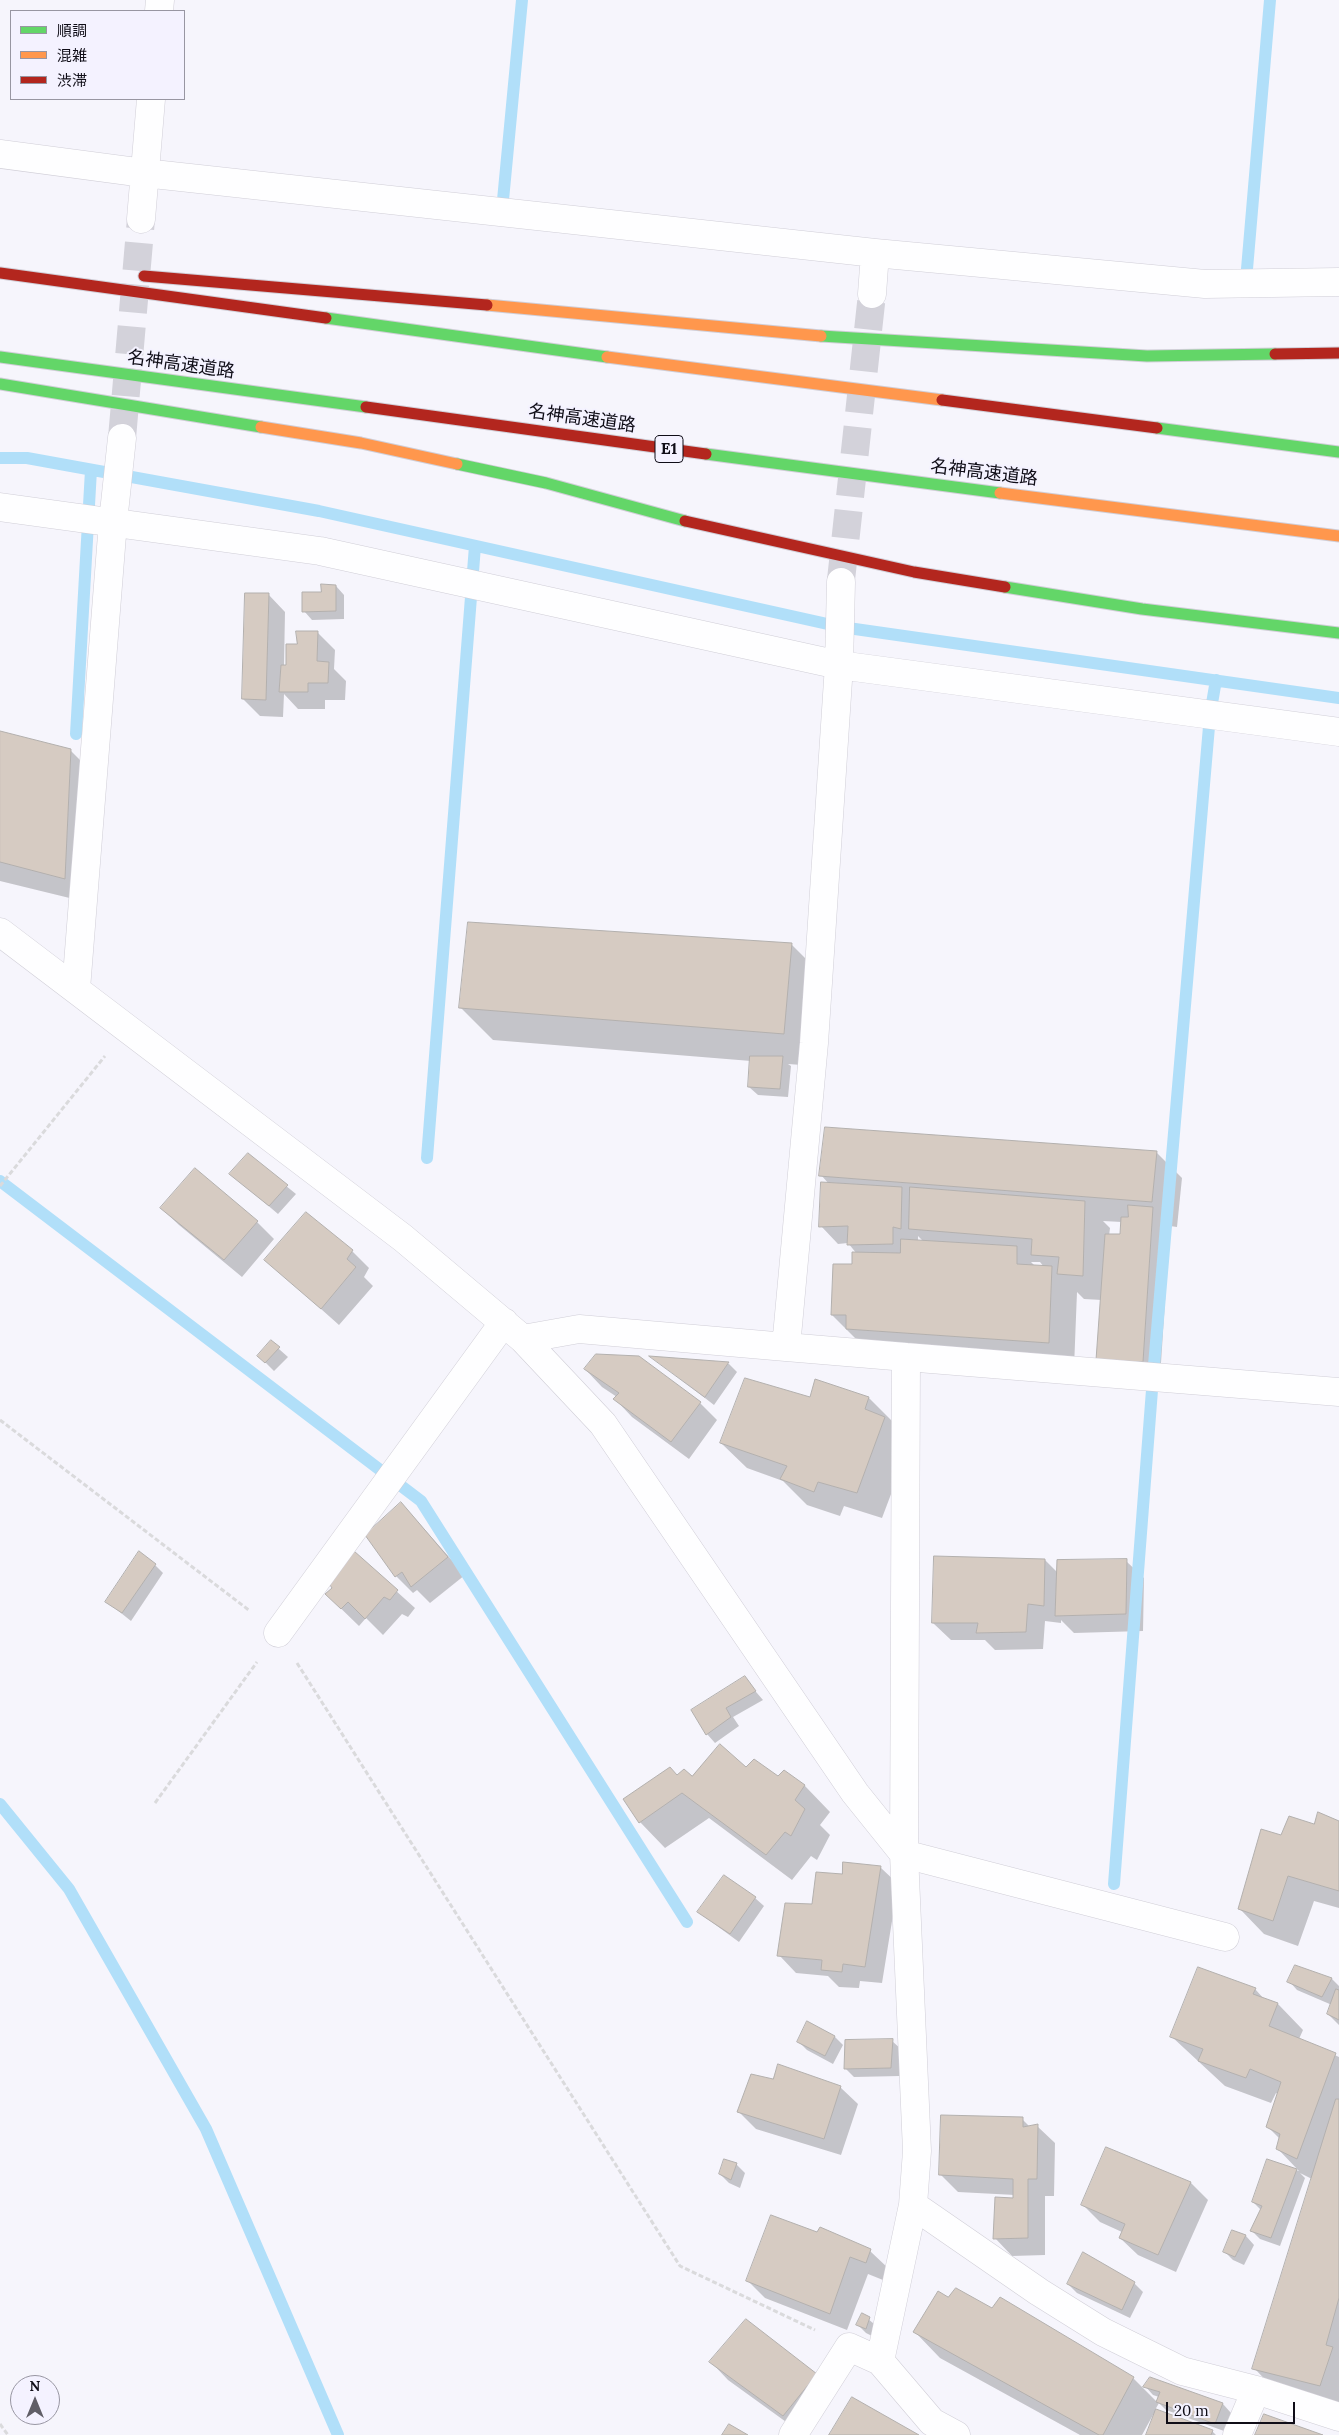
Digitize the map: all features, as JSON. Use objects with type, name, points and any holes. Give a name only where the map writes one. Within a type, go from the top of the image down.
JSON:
[{"type":"highway","points":[[0,265],[70,270]]},
{"type":"highway","points":[[0,273],[567,352],[1339,452]]},
{"type":"highway","points":[[129,275],[397,296],[796,334],[1147,356],[1339,353]]},
{"type":"highway","name":"名神高速道路","points":[[0,357],[892,480],[1339,536]]},
{"type":"highway","points":[[0,384],[361,443],[546,483],[690,522],[914,572],[1142,609],[1339,632]]},
{"type":"street","points":[[142,219],[151,100]]},
{"type":"street","points":[[0,154],[144,173],[875,253],[1205,284],[1339,282]]},
{"type":"street","points":[[872,294],[875,253]]},
{"type":"street","points":[[76,989],[113,522],[122,438]]},
{"type":"street","points":[[0,508],[320,551],[839,665],[1339,732]]},
{"type":"street","points":[[786,1347],[814,1043],[839,665],[841,582]]},
{"type":"street","points":[[0,932],[403,1238],[514,1331],[603,1424],[855,1793],[904,1854],[1225,1937]]},
{"type":"street","points":[[514,1331],[579,1330],[1339,1392]]},
{"type":"street","points":[[278,1633],[514,1331]]},
{"type":"street","points":[[880,2361],[912,2205],[917,2151],[904,1854],[906,1357]]},
{"type":"street","points":[[912,2205],[1039,2292],[1103,2332],[1182,2371],[1256,2390],[1339,2417]]},
{"type":"street","points":[[793,2435],[849,2347],[880,2361],[932,2422],[956,2435]]},
{"type":"street","points":[[1237,2435],[1256,2390]]},
{"type":"path","points":[[0,1186],[128,1029]]},
{"type":"path","points":[[0,1420],[278,1633],[680,2266],[849,2347]]},
{"type":"path","points":[[155,1803],[278,1633]]},
{"type":"path","points":[[0,2424],[8,2435]]},
{"type":"building","points":[[321,584],[336,585],[336,611],[302,612],[302,592],[321,592]]},
{"type":"building","points":[[245,593],[269,593],[266,700],[242,699]]},
{"type":"building","points":[[296,631],[318,631],[317,661],[329,662],[328,683],[308,683],[308,692],[279,692],[281,665],[286,665],[286,644],[297,644]]},
{"type":"building","points":[[0,731],[71,749],[65,879],[0,862]]},
{"type":"building","points":[[468,922],[792,943],[784,1034],[459,1008]]},
{"type":"building","points":[[750,1056],[783,1056],[780,1089],[748,1087]]},
{"type":"building","points":[[825,1127],[1157,1151],[1152,1202],[819,1176]]},
{"type":"building","points":[[248,1153],[288,1185],[269,1206],[229,1174]]},
{"type":"building","points":[[195,1168],[258,1221],[224,1260],[160,1208]]},
{"type":"building","points":[[821,1182],[902,1187],[901,1229],[893,1227],[893,1244],[847,1245],[848,1226],[819,1227]]},
{"type":"building","points":[[910,1187],[1085,1201],[1083,1276],[1057,1274],[1059,1257],[1031,1255],[1032,1239],[909,1229]]},
{"type":"building","points":[[1128,1205],[1153,1207],[1143,1362],[1096,1360],[1105,1234],[1120,1234],[1121,1217],[1128,1217]]},
{"type":"building","points":[[306,1212],[353,1250],[347,1259],[356,1267],[321,1309],[264,1260]]},
{"type":"building","points":[[901,1239],[1017,1246],[1017,1264],[1052,1266],[1049,1343],[846,1329],[846,1315],[831,1315],[833,1264],[852,1264],[852,1252],[900,1253]]},
{"type":"building","points":[[271,1340],[280,1347],[265,1363],[257,1356]]},
{"type":"building","points":[[596,1354],[639,1356],[701,1402],[671,1442],[613,1399],[619,1393],[584,1369]]},
{"type":"building","points":[[649,1356],[729,1362],[705,1397]]},
{"type":"building","points":[[745,1378],[810,1397],[815,1379],[869,1397],[865,1409],[885,1417],[857,1493],[818,1482],[814,1492],[780,1479],[787,1466],[720,1443]]},
{"type":"building","points":[[401,1502],[448,1557],[411,1587],[402,1572],[395,1577],[365,1535]]},
{"type":"building","points":[[139,1551],[156,1564],[122,1613],[105,1602]]},
{"type":"building","points":[[354,1551],[398,1590],[390,1600],[384,1597],[365,1619],[348,1602],[341,1609],[325,1594],[332,1588],[326,1579]]},
{"type":"building","points":[[934,1556],[1045,1559],[1044,1606],[1028,1604],[1026,1632],[976,1633],[978,1623],[932,1623]]},
{"type":"building","points":[[1127,1559],[1126,1614],[1055,1616],[1057,1560]]},
{"type":"building","points":[[745,1676],[756,1691],[726,1708],[731,1717],[706,1735],[691,1710]]},
{"type":"building","points":[[720,1744],[746,1767],[754,1759],[778,1776],[784,1770],[805,1785],[795,1800],[805,1809],[791,1836],[785,1832],[766,1855],[682,1793],[639,1823],[623,1799],[670,1767],[677,1775],[684,1769],[692,1776]]},
{"type":"building","points":[[1318,1812],[1339,1821],[1339,1891],[1288,1876],[1273,1921],[1238,1909],[1261,1829],[1281,1835],[1289,1816],[1314,1824]]},
{"type":"building","points":[[843,1862],[881,1866],[865,1967],[843,1964],[842,1972],[821,1970],[822,1960],[777,1956],[785,1903],[812,1904],[816,1872],[842,1874]]},
{"type":"building","points":[[724,1875],[756,1897],[730,1934],[697,1912]]},
{"type":"building","points":[[1295,1965],[1332,1978],[1322,1997],[1287,1982]]},
{"type":"building","points":[[1198,1967],[1256,1988],[1253,1994],[1278,2003],[1269,2026],[1336,2053],[1297,2159],[1276,2149],[1280,2134],[1266,2127],[1281,2082],[1250,2069],[1246,2078],[1198,2061],[1203,2049],[1170,2037]]},
{"type":"building","points":[[1336,1989],[1339,1990],[1339,2020],[1327,2014]]},
{"type":"building","points":[[807,2021],[835,2036],[825,2056],[797,2042]]},
{"type":"building","points":[[893,2039],[891,2068],[844,2069],[845,2040]]},
{"type":"building","points":[[778,2064],[841,2086],[824,2139],[737,2112],[751,2074],[773,2079]]},
{"type":"building","points":[[1336,2099],[1339,2099],[1339,2298],[1326,2345],[1333,2347],[1320,2386],[1252,2369]]},
{"type":"building","points":[[941,2115],[1023,2117],[1023,2127],[1038,2124],[1037,2179],[1028,2179],[1028,2238],[993,2239],[995,2197],[1013,2198],[1013,2179],[939,2175]]},
{"type":"building","points":[[1106,2147],[1191,2182],[1158,2255],[1119,2238],[1125,2224],[1081,2205]]},
{"type":"building","points":[[724,2159],[737,2163],[731,2180],[719,2174]]},
{"type":"building","points":[[1267,2159],[1297,2169],[1271,2238],[1250,2231],[1262,2206],[1252,2202]]},
{"type":"building","points":[[771,2215],[817,2232],[820,2227],[871,2249],[866,2263],[850,2257],[830,2314],[746,2281]]},
{"type":"building","points":[[1232,2230],[1246,2235],[1235,2257],[1223,2252]]},
{"type":"building","points":[[1083,2252],[1135,2282],[1122,2310],[1067,2284]]},
{"type":"building","points":[[956,2288],[992,2308],[1000,2297],[1134,2377],[1103,2435],[1099,2435],[913,2332],[938,2291],[948,2297]]},
{"type":"building","points":[[862,2313],[870,2317],[866,2329],[856,2325]]},
{"type":"building","points":[[746,2319],[817,2374],[783,2416],[709,2362]]},
{"type":"building","points":[[1150,2377],[1223,2403],[1215,2424],[1156,2402],[1160,2392],[1143,2387]]},
{"type":"building","points":[[852,2397],[919,2435],[829,2435]]},
{"type":"building","points":[[1156,2409],[1213,2430],[1211,2435],[1146,2435]]},
{"type":"building","points":[[1264,2414],[1323,2435],[1255,2435]]},
{"type":"building","points":[[729,2424],[748,2435],[722,2435]]},
{"type":"waterway","points":[[503,200],[522,0]]},
{"type":"waterway","points":[[1247,269],[1270,0]]},
{"type":"waterway","points":[[0,458],[27,458],[319,511],[841,627],[1339,698]]},
{"type":"waterway","points":[[76,734],[91,470]]},
{"type":"waterway","points":[[427,1158],[475,546]]},
{"type":"waterway","points":[[1114,1884],[1153,1377],[1210,715],[1216,680]]},
{"type":"waterway","points":[[0,1181],[421,1501],[687,1922]]},
{"type":"waterway","points":[[0,1804],[69,1889],[206,2129],[338,2435]]},
{"type":"tunnel","points":[[122,438],[141,219]]},
{"type":"tunnel","points":[[841,580],[872,294]]},
{"type":"traffic: fast","points":[[326,318],[607,357]]},
{"type":"traffic: fast","points":[[821,336],[1147,356],[1275,354]]},
{"type":"traffic: fast","points":[[0,357],[366,407]]},
{"type":"traffic: fast","points":[[0,384],[261,427]]},
{"type":"traffic: fast","points":[[1157,428],[1339,452]]},
{"type":"traffic: fast","points":[[706,454],[1000,493]]},
{"type":"traffic: fast","points":[[457,464],[546,483],[685,521]]},
{"type":"traffic: fast","points":[[1005,587],[1142,609],[1339,633]]},
{"type":"traffic: slow","points":[[487,305],[821,336]]},
{"type":"traffic: slow","points":[[607,357],[942,400]]},
{"type":"traffic: slow","points":[[261,427],[361,443],[457,464]]},
{"type":"traffic: slow","points":[[1000,493],[1339,536]]},
{"type":"traffic: jam","points":[[0,273],[326,318]]},
{"type":"traffic: jam","points":[[144,276],[487,305]]},
{"type":"traffic: jam","points":[[1275,354],[1339,353]]},
{"type":"traffic: jam","points":[[942,400],[1157,428]]},
{"type":"traffic: jam","points":[[366,407],[706,454]]},
{"type":"traffic: jam","points":[[685,521],[914,572],[1005,587]]}]
